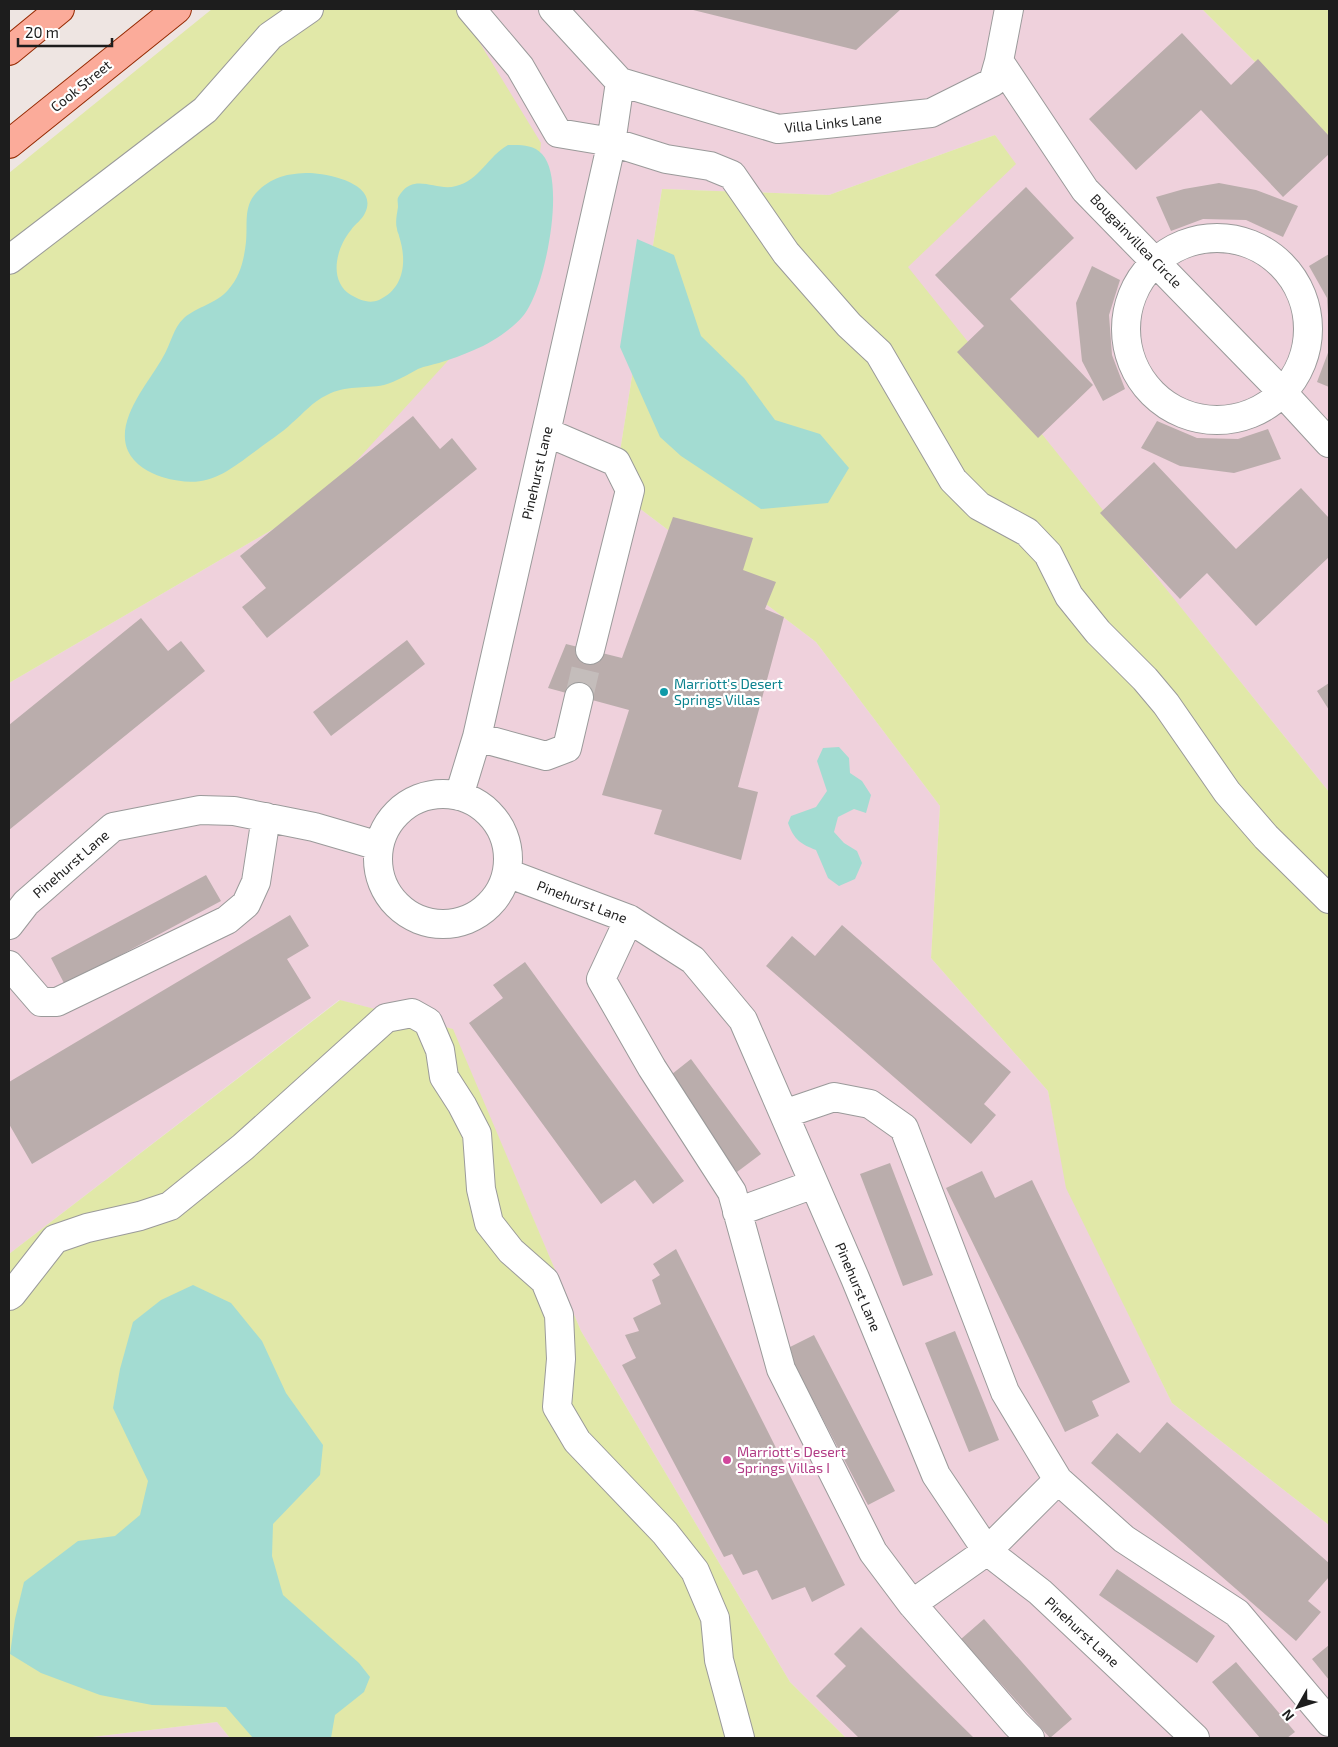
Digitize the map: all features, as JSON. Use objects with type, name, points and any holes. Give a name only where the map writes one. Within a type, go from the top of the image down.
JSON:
[{"type":"main road","points":[[9,51],[60,9]]},
{"type":"main road","name":"Cook Street","points":[[9,144],[177,9]]},
{"type":"street","points":[[9,260],[205,110],[270,36],[309,9]]},
{"type":"street","points":[[471,9],[520,67],[558,133],[666,159],[710,166],[732,175],[786,253],[849,325],[879,353],[953,480],[979,506],[1027,532],[1048,554],[1069,596],[1098,632],[1145,679],[1166,704],[1226,792],[1266,837],[1329,899]]},
{"type":"street","points":[[553,9],[620,82]]},
{"type":"street","points":[[999,61],[1009,9]]},
{"type":"street","name":"Villa Links Lane","points":[[620,82],[778,129],[931,113],[993,82],[999,61]]},
{"type":"street","name":"Bougainvillea Circle","points":[[999,61],[1085,190],[1283,393],[1329,443]]},
{"type":"street","name":"Pinehurst Lane","points":[[458,796],[477,737],[611,146],[620,82]]},
{"type":"street","points":[[1214,237],[1236,239],[1256,246],[1275,258],[1290,273],[1301,292],[1307,313],[1309,335],[1305,356],[1296,376],[1283,393],[1260,411],[1232,420],[1203,420],[1175,411],[1151,393],[1134,369],[1126,341],[1127,312],[1137,284],[1155,261],[1172,248],[1193,240],[1214,237]]},
{"type":"street","points":[[546,432],[616,462],[630,490],[590,650]]},
{"type":"street","points":[[477,737],[546,756],[567,748],[579,697]]},
{"type":"street","points":[[438,794],[458,796],[477,804],[485,810],[503,834],[508,853],[507,873],[500,892],[487,908],[470,919],[450,924],[430,923],[411,916],[395,903],[391,897],[384,886],[378,866],[379,846],[386,826],[400,810],[417,799],[438,794]]},
{"type":"street","name":"Pinehurst Lane","points":[[9,925],[26,903],[113,827],[200,810],[234,811],[314,827],[379,846]]},
{"type":"street","points":[[9,965],[41,1002],[57,1002],[227,920],[246,904],[256,882],[266,817]]},
{"type":"street","name":"Pinehurst Lane","points":[[507,873],[629,919],[693,960],[743,1020],[936,1475],[987,1551],[1040,1592],[1195,1738]]},
{"type":"street","points":[[629,919],[601,979],[652,1068],[732,1192],[781,1369],[873,1552],[912,1604],[1030,1738]]},
{"type":"street","points":[[9,1296],[55,1239],[87,1228],[140,1216],[170,1206],[243,1147],[386,1018],[412,1013],[428,1022],[440,1050],[444,1078],[462,1105],[477,1134],[481,1189],[489,1223],[512,1251],[545,1281],[558,1315],[561,1359],[557,1407],[577,1441],[665,1533],[695,1571],[715,1618],[719,1660],[740,1738]]},
{"type":"street","points":[[784,1114],[834,1097],[870,1104],[904,1128],[1005,1392],[1058,1480],[1124,1539],[1237,1613],[1329,1722]]},
{"type":"street","points":[[737,1212],[814,1184]]},
{"type":"street","points":[[912,1604],[987,1551],[1058,1480]]},
{"type":"shaded area","points":[[459,9],[1202,9],[1329,136],[1329,792],[907,267],[1015,164],[995,135],[829,195],[662,189],[614,489],[816,642],[940,806],[931,958],[1048,1091],[1067,1188],[1172,1403],[1329,1525],[1329,1738],[846,1738],[790,1682],[581,1331],[452,1029],[339,1000],[9,1254],[9,683],[318,503]]},
{"type":"shaded area","points":[[217,1722],[230,1738],[84,1738]]},
{"type":"green space","points":[[212,9],[459,9],[541,143],[527,274],[318,503],[9,683],[9,173]]},
{"type":"green space","points":[[1202,9],[1329,9],[1329,136]]},
{"type":"green space","points":[[995,135],[1016,164],[908,267],[1329,792],[1329,1525],[1172,1403],[1066,1188],[1048,1091],[931,958],[940,806],[816,642],[614,489],[662,189],[829,195]]},
{"type":"green space","points":[[340,1000],[453,1029],[581,1331],[790,1682],[846,1738],[230,1738],[217,1722],[84,1738],[9,1738],[9,1254]]},
{"type":"water","points":[[508,145],[522,145],[535,148],[542,154],[549,167],[553,187],[550,235],[539,284],[523,316],[513,326],[494,340],[466,354],[418,369],[384,385],[341,390],[327,395],[312,404],[284,430],[245,459],[213,478],[191,482],[177,481],[152,473],[134,460],[128,451],[125,439],[129,414],[135,401],[163,357],[180,322],[189,314],[223,295],[236,280],[244,255],[249,204],[256,193],[268,183],[280,177],[310,173],[340,178],[359,188],[365,195],[367,203],[365,213],[341,246],[338,255],[337,273],[344,289],[351,295],[372,302],[388,295],[399,281],[402,272],[402,245],[396,224],[398,197],[401,193],[413,184],[449,187],[464,183],[477,174],[495,155]]},
{"type":"water","points":[[637,239],[674,255],[701,336],[744,378],[775,420],[820,434],[849,468],[828,503],[761,509],[681,456],[660,437],[620,347]]},
{"type":"water","points":[[839,747],[849,758],[850,773],[862,781],[871,795],[866,813],[854,809],[838,817],[834,832],[844,843],[857,851],[862,863],[855,879],[839,886],[828,878],[816,850],[799,841],[788,823],[791,816],[816,807],[827,791],[817,761],[823,748]]},
{"type":"water","points":[[193,1285],[231,1303],[262,1341],[286,1393],[323,1445],[320,1475],[273,1524],[272,1556],[283,1595],[359,1663],[370,1677],[364,1692],[335,1715],[331,1738],[253,1738],[226,1707],[152,1705],[100,1695],[41,1673],[10,1654],[15,1619],[24,1582],[78,1541],[115,1536],[140,1515],[148,1481],[113,1408],[120,1369],[133,1322],[161,1300]]},
{"type":"building","points":[[689,9],[901,9],[856,50]]},
{"type":"building","points":[[1182,33],[1231,85],[1258,59],[1329,136],[1329,154],[1283,197],[1201,110],[1136,170],[1089,119]]},
{"type":"building","points":[[1219,183],[1256,190],[1298,206],[1283,237],[1246,220],[1203,219],[1171,231],[1156,197],[1184,189]]},
{"type":"building","points":[[1026,187],[1074,238],[1010,299],[1093,385],[1038,438],[957,352],[984,326],[935,275]]},
{"type":"building","points":[[1329,254],[1328,315],[1327,298],[1309,266]]},
{"type":"building","points":[[1092,266],[1120,280],[1109,315],[1112,355],[1125,389],[1103,401],[1082,361],[1076,303]]},
{"type":"building","points":[[1329,350],[1329,387],[1317,382]]},
{"type":"building","points":[[413,416],[440,449],[452,438],[477,469],[267,638],[242,607],[266,588],[240,556]]},
{"type":"building","points":[[1157,421],[1197,438],[1238,439],[1268,429],[1281,459],[1234,473],[1180,466],[1141,448]]},
{"type":"building","points":[[1154,462],[1236,549],[1301,488],[1329,518],[1329,557],[1256,626],[1207,573],[1180,599],[1100,513]]},
{"type":"building","name":"Marriott's Desert Springs Villas","points":[[673,517],[753,538],[743,570],[776,582],[765,609],[784,617],[738,787],[758,792],[741,860],[654,834],[662,810],[602,795],[629,710],[548,688],[566,644],[622,658]]},
{"type":"building","points":[[141,618],[168,651],[181,641],[205,671],[9,830],[9,725]]},
{"type":"building","points":[[407,640],[425,664],[331,736],[313,712]]},
{"type":"building","points":[[1329,683],[1329,710],[1317,691]]},
{"type":"building","points":[[206,875],[221,901],[65,985],[51,958]]},
{"type":"building","points":[[290,915],[309,946],[287,959],[311,998],[32,1164],[9,1124],[9,1082]]},
{"type":"building","points":[[842,925],[1011,1072],[984,1104],[996,1115],[971,1144],[766,966],[792,936],[815,956]]},
{"type":"building","points":[[525,962],[684,1181],[653,1204],[635,1180],[601,1204],[469,1023],[503,998],[493,985]]},
{"type":"building","points":[[691,1059],[761,1154],[737,1172],[667,1078]]},
{"type":"building","points":[[890,1163],[933,1275],[903,1286],[860,1174]]},
{"type":"building","points":[[982,1171],[995,1198],[1032,1180],[1130,1382],[1092,1401],[1099,1416],[1065,1432],[946,1188]]},
{"type":"building","name":"Marriott's Desert Springs Villas I","points":[[676,1249],[845,1585],[812,1602],[805,1587],[772,1600],[757,1570],[743,1575],[732,1554],[724,1557],[622,1365],[636,1358],[625,1335],[639,1331],[633,1318],[661,1304],[652,1280],[660,1275],[653,1264]]},
{"type":"building","points":[[955,1331],[999,1440],[969,1452],[925,1343]]},
{"type":"building","points":[[814,1335],[895,1491],[868,1505],[786,1349]]},
{"type":"building","points":[[1167,1422],[1329,1563],[1329,1577],[1308,1601],[1321,1612],[1296,1641],[1091,1463],[1117,1433],[1140,1453]]},
{"type":"building","points":[[1117,1569],[1215,1636],[1197,1663],[1099,1595]]},
{"type":"building","points":[[984,1619],[1072,1719],[1050,1738],[961,1639]]},
{"type":"building","points":[[861,1627],[974,1738],[859,1738],[816,1696],[846,1666],[834,1654]]},
{"type":"building","points":[[1329,1645],[1329,1680],[1312,1659]]},
{"type":"building","points":[[1236,1662],[1295,1732],[1287,1738],[1260,1738],[1212,1682]]},
{"type":"tunnel","points":[[579,697],[590,650]]},
{"type":"place","name":"Marriott's Desert Springs Villas","points":[[664,692]]},
{"type":"place","name":"Marriott's Desert Springs Villas I","points":[[727,1460]]}]
